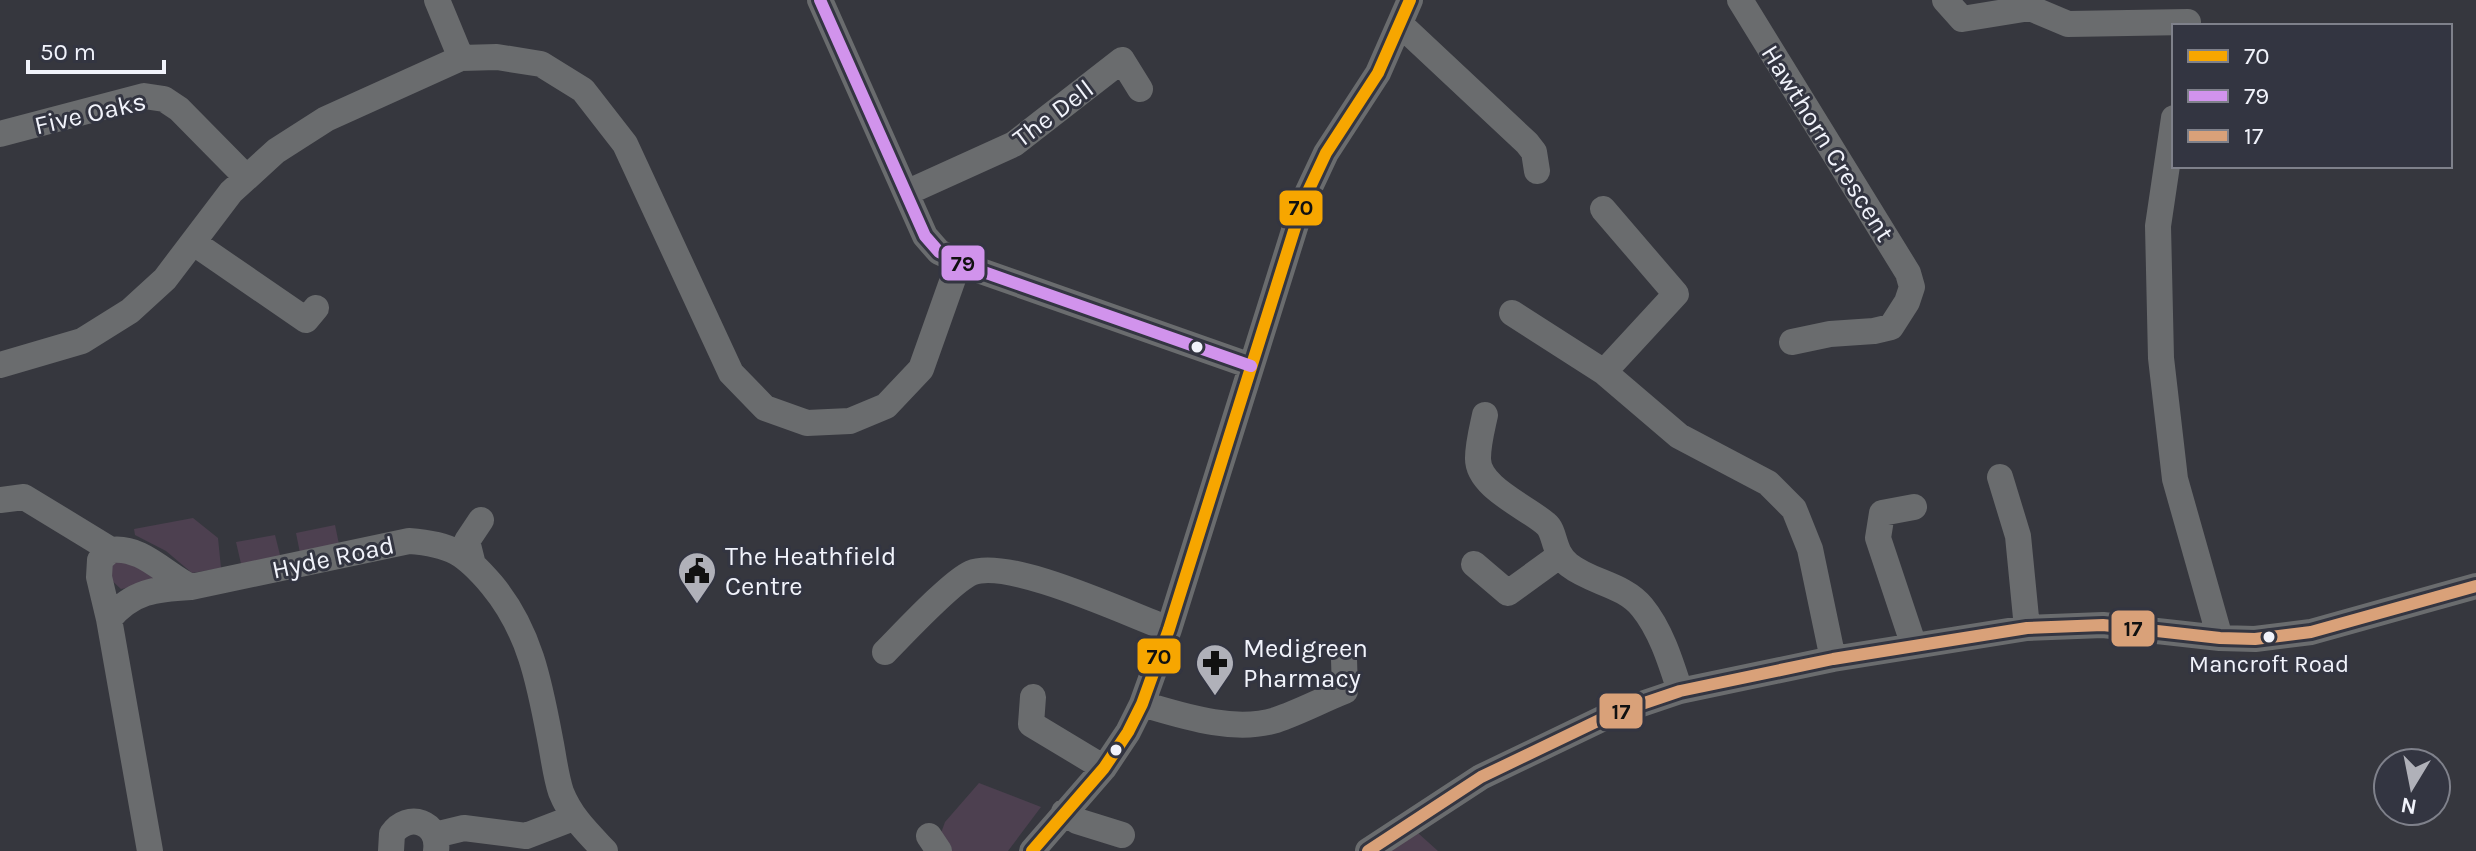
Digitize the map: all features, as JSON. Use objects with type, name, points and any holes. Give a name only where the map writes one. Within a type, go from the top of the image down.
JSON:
[{"type":"street","points":[[437,0],[461,58]]},
{"type":"street","points":[[820,0],[844,46],[930,244],[959,262],[1251,366]]},
{"type":"street","points":[[1032,851],[1104,768],[1142,704],[1169,629],[1303,202],[1326,153],[1378,73],[1410,0]]},
{"type":"street","name":"Hawthorn Crescent","points":[[1740,0],[1908,273],[1912,287],[1907,302],[1891,327],[1792,342]]},
{"type":"street","points":[[1945,0],[1962,19],[2030,8],[2068,24],[2189,16]]},
{"type":"street","points":[[1401,25],[1527,143],[1534,152],[1537,171]]},
{"type":"street","points":[[0,365],[82,341],[130,311],[165,279],[231,192],[276,151],[326,119],[461,58],[497,57],[541,64],[583,90],[625,145],[731,373],[765,408],[807,423],[850,421],[886,406],[921,369],[959,262]]},
{"type":"street","name":"The Dell","points":[[906,193],[1014,144],[1122,60],[1140,89]]},
{"type":"street","name":"Five Oaks","points":[[0,134],[144,96],[164,99],[179,109],[246,177]]},
{"type":"street","points":[[2172,132],[2158,226],[2161,358],[2175,479],[2220,638]]},
{"type":"street","points":[[1603,209],[1684,300],[1604,372]]},
{"type":"street","points":[[194,243],[307,320]]},
{"type":"street","points":[[1512,313],[1604,372],[1679,436],[1768,483],[1794,509],[1810,549],[1833,659]]},
{"type":"street","points":[[1485,415],[1477,461],[1484,477],[1525,510],[1557,517],[1559,556],[1570,567],[1621,589],[1644,610],[1669,657],[1680,691]]},
{"type":"street","points":[[2000,477],[2018,536],[2027,628]]},
{"type":"street","points":[[0,500],[24,497],[111,550],[138,552],[171,577],[191,587]]},
{"type":"street","points":[[1914,507],[1882,513],[1878,538],[1914,646]]},
{"type":"street","points":[[472,561],[467,541],[481,520]]},
{"type":"street","name":"Hyde Road","points":[[109,619],[124,601],[157,589],[191,587],[409,541],[433,543],[460,552],[472,561],[509,606],[528,643],[537,673],[560,790],[573,818],[605,851]]},
{"type":"street","points":[[111,550],[100,560],[99,577],[150,851]]},
{"type":"street","points":[[1474,564],[1502,598],[1559,556]]},
{"type":"street","points":[[885,652],[925,631],[962,578],[973,572],[1001,570],[1027,576],[1169,629]]},
{"type":"street","points":[[1368,851],[1481,777],[1612,714],[1680,691],[1833,659],[2027,628],[2103,625],[2255,639],[2311,632],[2476,586]]},
{"type":"street","points":[[1142,704],[1191,718],[1238,724],[1274,721],[1345,691],[1344,659]]},
{"type":"street","points":[[1033,697],[1031,724],[1104,768]]},
{"type":"street","points":[[1064,812],[1077,821],[1122,835]]},
{"type":"street","points":[[391,851],[392,834],[402,823],[425,823],[435,843],[464,828],[526,836],[573,818]]},
{"type":"shaded area","points":[[193,518],[218,538],[221,568],[192,573],[166,551],[135,535],[134,529]]},
{"type":"shaded area","points":[[335,525],[340,549],[301,558],[296,533]]},
{"type":"shaded area","points":[[275,535],[281,559],[242,568],[236,542]]},
{"type":"shaded area","points":[[136,554],[161,581],[121,589],[108,577],[108,558]]},
{"type":"shaded area","points":[[979,783],[1041,807],[1008,851],[946,851],[941,833],[945,822]]},
{"type":"shaded area","points":[[1408,824],[1438,851],[1368,851]]},
{"type":"transit line","name":"79","points":[[820,0],[925,236],[939,252],[978,270],[1251,366]]},
{"type":"transit line","name":"70","points":[[1032,851],[1104,768],[1142,704],[1169,629],[1303,202],[1326,153],[1378,73],[1410,0]]},
{"type":"transit line","name":"17","points":[[1368,851],[1481,777],[1612,714],[1680,691],[1833,659],[2027,628],[2103,625],[2255,639],[2311,632],[2476,586]]},
{"type":"place","name":"The Heathfield Centre","points":[[697,605]]},
{"type":"place","name":"Mancroft Road","points":[[2269,637]]},
{"type":"place","name":"Medigreen Pharmacy","points":[[1215,697]]}]
